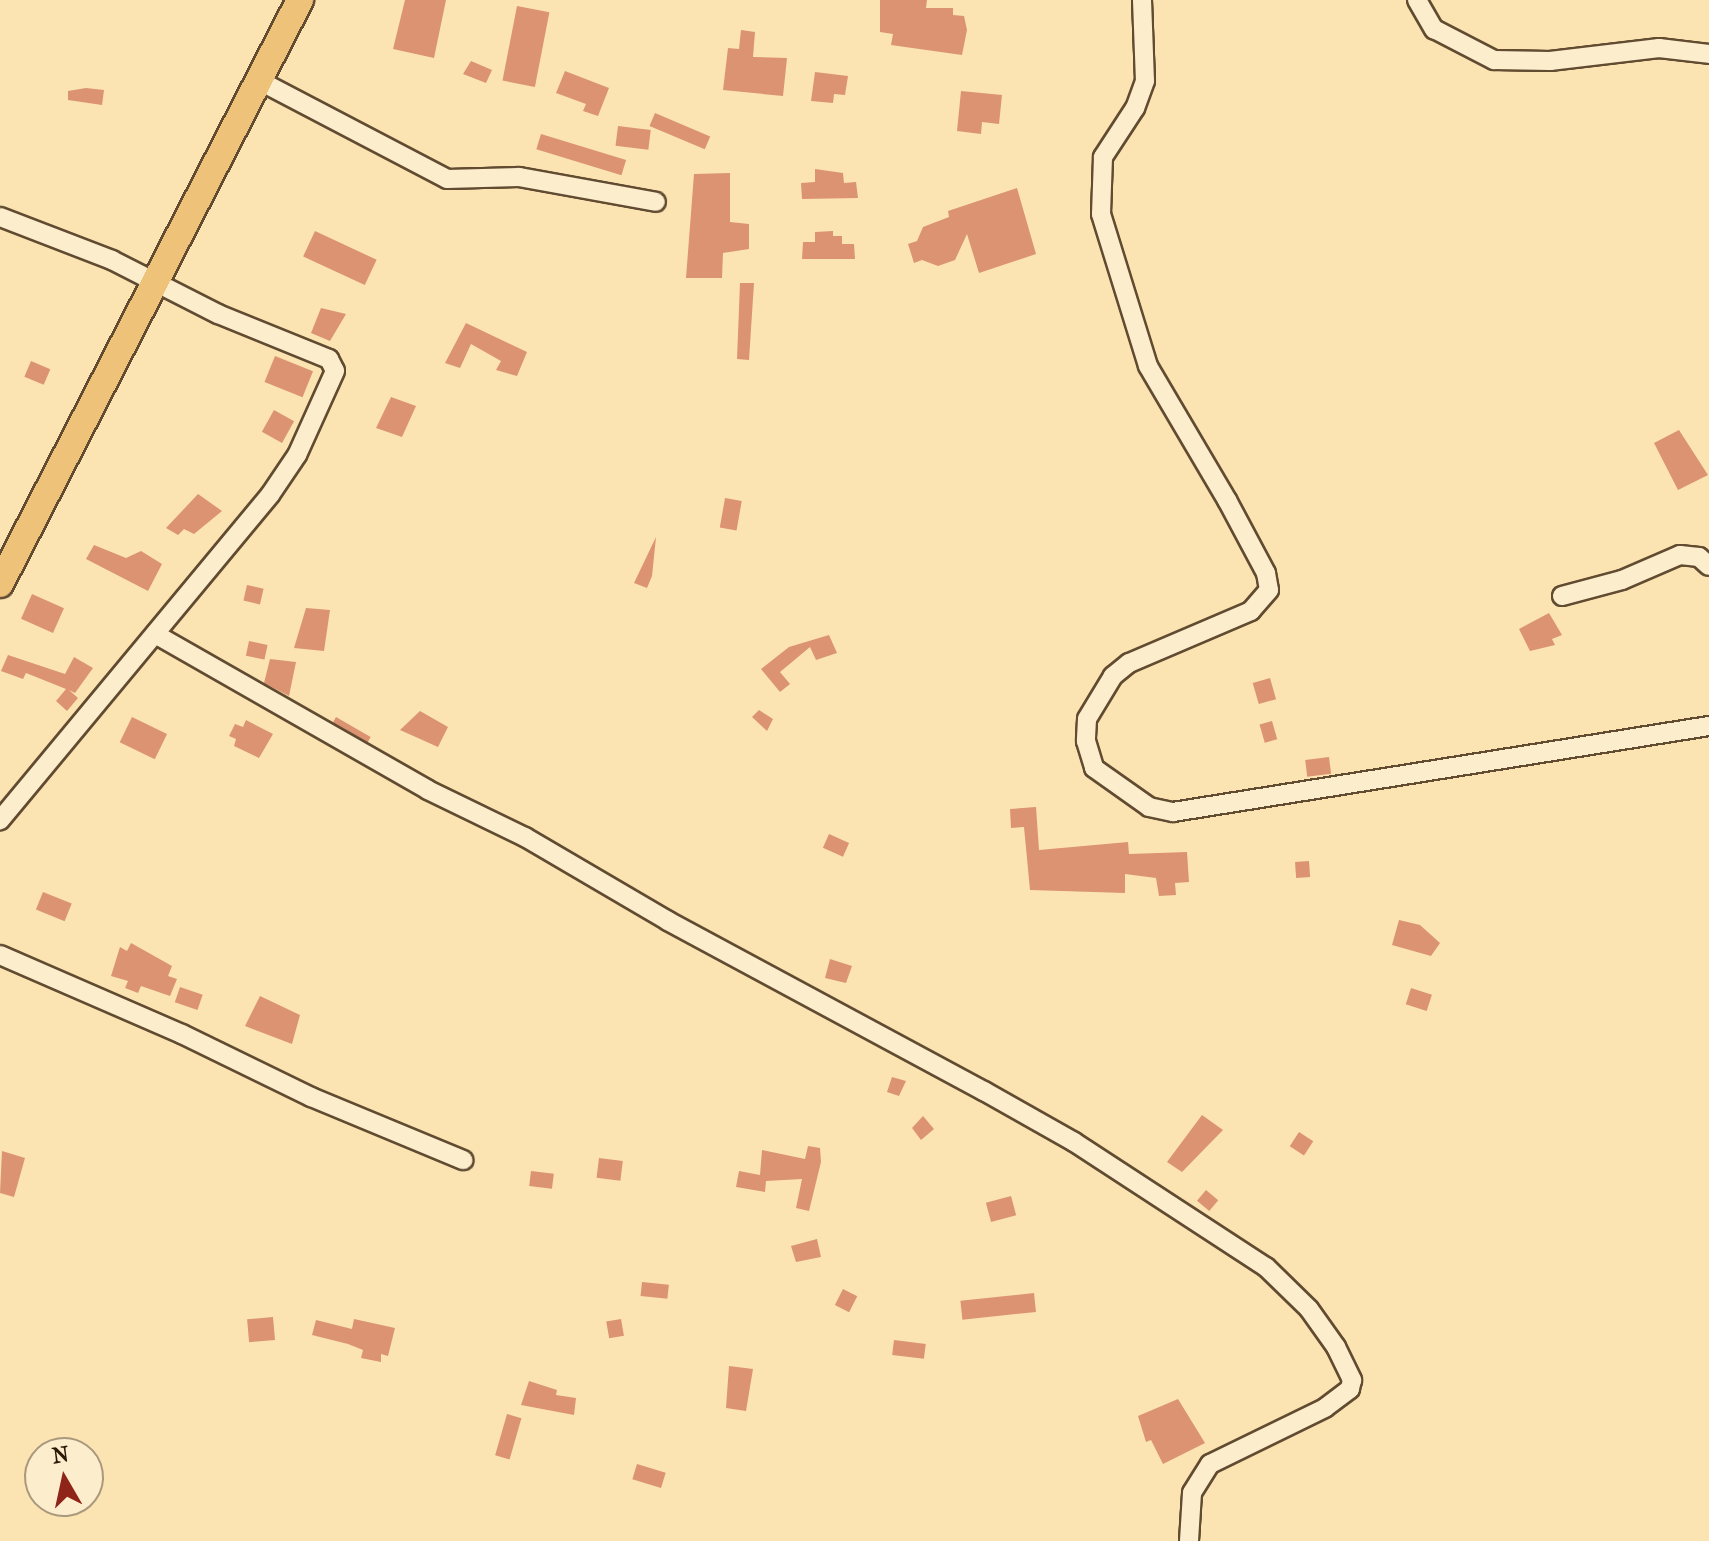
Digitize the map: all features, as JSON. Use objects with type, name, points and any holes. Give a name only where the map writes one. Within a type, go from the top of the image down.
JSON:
[{"type":"highway","points":[[0,584],[300,0]]},
{"type":"street","points":[[1142,0],[1145,81],[1135,108],[1103,157],[1101,214],[1148,366],[1227,500],[1266,573],[1269,590],[1251,611],[1129,663],[1113,676],[1087,719],[1086,741],[1094,768],[1149,807],[1173,812],[1709,726]]},
{"type":"street","points":[[1417,0],[1434,29],[1494,60],[1550,61],[1659,48],[1709,54]]},
{"type":"street","points":[[258,80],[447,179],[519,177],[656,202]]},
{"type":"street","points":[[0,217],[156,280],[218,314],[329,359],[335,371],[283,478],[0,820]]},
{"type":"street","points":[[1562,596],[1622,580],[1680,555],[1699,557],[1709,566]]},
{"type":"street","points":[[155,634],[428,790],[525,837],[668,921],[1009,1105],[1266,1267],[1309,1309],[1336,1347],[1352,1380],[1350,1389],[1325,1408],[1210,1464],[1192,1493],[1189,1541]]},
{"type":"street","points":[[0,955],[182,1034],[311,1097],[463,1160]]},
{"type":"building","points":[[405,0],[446,0],[434,58],[393,49]]},
{"type":"building","points":[[880,0],[927,0],[926,8],[953,8],[953,15],[964,16],[967,30],[962,55],[891,45],[893,34],[880,32]]},
{"type":"building","points":[[517,6],[549,12],[535,87],[502,81]]},
{"type":"building","points":[[741,30],[755,32],[753,57],[787,58],[783,96],[723,90],[728,48],[739,49]]},
{"type":"building","points":[[471,61],[492,70],[486,83],[463,74]]},
{"type":"building","points":[[565,71],[609,88],[598,116],[583,111],[586,104],[556,93]]},
{"type":"building","points":[[815,72],[848,76],[845,95],[834,94],[833,103],[811,101]]},
{"type":"building","points":[[86,88],[104,90],[102,105],[68,100],[68,91]]},
{"type":"building","points":[[961,91],[1002,95],[999,124],[982,122],[981,134],[957,131]]},
{"type":"building","points":[[655,113],[710,136],[705,149],[650,126]]},
{"type":"building","points":[[618,126],[651,130],[648,150],[616,146]]},
{"type":"building","points":[[541,134],[626,160],[621,175],[536,149]]},
{"type":"building","points":[[815,169],[843,173],[844,183],[856,182],[858,198],[802,199],[801,183],[815,182]]},
{"type":"building","points":[[730,173],[730,222],[749,224],[749,249],[723,253],[722,278],[686,278],[694,174]]},
{"type":"building","points":[[1017,188],[1036,254],[979,273],[967,234],[955,260],[938,266],[922,260],[914,263],[908,244],[917,241],[923,227],[949,217],[948,211]]},
{"type":"building","points":[[315,231],[377,260],[365,285],[303,256]]},
{"type":"building","points":[[833,231],[833,236],[842,236],[842,244],[854,244],[855,259],[802,259],[803,242],[815,242],[815,232]]},
{"type":"building","points":[[740,283],[754,283],[749,360],[737,359]]},
{"type":"building","points":[[321,308],[346,314],[330,341],[311,333]]},
{"type":"building","points":[[466,323],[527,352],[517,376],[496,370],[501,361],[471,344],[460,368],[445,363]]},
{"type":"building","points":[[275,356],[313,371],[303,397],[265,382]]},
{"type":"building","points":[[31,361],[50,369],[44,385],[24,377]]},
{"type":"building","points":[[391,397],[416,406],[402,437],[376,428]]},
{"type":"building","points":[[274,410],[294,421],[282,443],[262,432]]},
{"type":"building","points":[[1679,430],[1708,475],[1678,490],[1654,443]]},
{"type":"building","points":[[198,494],[222,511],[194,534],[184,529],[178,535],[166,528]]},
{"type":"building","points":[[725,498],[742,501],[737,530],[720,528]]},
{"type":"building","points":[[656,537],[652,576],[647,588],[634,583]]},
{"type":"building","points":[[94,545],[126,558],[141,551],[162,564],[148,591],[86,559]]},
{"type":"building","points":[[247,585],[264,589],[260,604],[243,601]]},
{"type":"building","points":[[32,594],[64,608],[53,633],[21,619]]},
{"type":"building","points":[[306,608],[330,610],[324,651],[294,648]]},
{"type":"building","points":[[1549,613],[1562,635],[1552,639],[1555,645],[1530,651],[1519,629]]},
{"type":"building","points":[[829,635],[837,653],[816,660],[810,647],[780,672],[790,684],[780,692],[761,669],[789,647]]},
{"type":"building","points":[[249,641],[268,645],[264,660],[246,656]]},
{"type":"building","points":[[8,655],[65,674],[74,657],[93,668],[75,693],[69,690],[78,698],[67,711],[56,701],[66,689],[26,673],[23,679],[1,671]]},
{"type":"building","points":[[270,659],[296,662],[289,696],[264,683]]},
{"type":"building","points":[[1270,678],[1276,699],[1259,704],[1253,683]]},
{"type":"building","points":[[759,710],[773,719],[767,731],[752,717]]},
{"type":"building","points":[[420,711],[448,727],[438,747],[400,730]]},
{"type":"building","points":[[132,717],[167,734],[155,759],[120,742]]},
{"type":"building","points":[[336,717],[371,737],[368,742],[333,722]]},
{"type":"building","points":[[246,720],[273,734],[259,758],[234,746],[236,739],[229,736],[235,724],[243,727]]},
{"type":"building","points":[[1272,721],[1277,739],[1265,743],[1260,725]]},
{"type":"building","points":[[1329,757],[1331,774],[1307,777],[1305,760]]},
{"type":"building","points":[[1036,807],[1039,850],[1128,842],[1129,854],[1187,852],[1189,882],[1175,883],[1176,895],[1159,896],[1156,878],[1125,874],[1125,893],[1030,890],[1024,827],[1011,828],[1010,809]]},
{"type":"building","points":[[829,834],[849,843],[843,857],[823,848]]},
{"type":"building","points":[[1309,861],[1310,877],[1296,878],[1295,862]]},
{"type":"building","points":[[43,892],[72,904],[65,921],[36,910]]},
{"type":"building","points":[[1399,920],[1420,925],[1440,943],[1431,956],[1392,945]]},
{"type":"building","points":[[131,943],[172,966],[168,976],[177,979],[170,996],[141,986],[138,993],[125,988],[128,981],[111,976],[120,947],[127,951]]},
{"type":"building","points":[[830,959],[852,966],[846,983],[825,978]]},
{"type":"building","points":[[180,987],[203,995],[197,1010],[175,1002]]},
{"type":"building","points":[[1411,988],[1432,995],[1427,1011],[1406,1004]]},
{"type":"building","points":[[260,996],[300,1015],[292,1044],[245,1026]]},
{"type":"building","points":[[892,1077],[906,1081],[899,1096],[887,1092]]},
{"type":"building","points":[[1202,1115],[1223,1130],[1182,1172],[1167,1162]]},
{"type":"building","points":[[923,1116],[934,1129],[921,1140],[912,1128]]},
{"type":"building","points":[[1299,1132],[1313,1141],[1304,1156],[1290,1146]]},
{"type":"building","points":[[808,1146],[820,1148],[821,1162],[809,1211],[796,1208],[802,1179],[766,1181],[765,1192],[736,1187],[739,1171],[760,1175],[762,1150],[805,1159]]},
{"type":"building","points":[[2,1151],[25,1158],[14,1197],[0,1193]]},
{"type":"building","points":[[599,1158],[623,1161],[620,1181],[597,1178]]},
{"type":"building","points":[[531,1171],[554,1174],[552,1189],[529,1186]]},
{"type":"building","points":[[1206,1190],[1218,1200],[1209,1211],[1197,1201]]},
{"type":"building","points":[[1011,1196],[1016,1215],[991,1222],[986,1203]]},
{"type":"building","points":[[817,1239],[821,1257],[796,1262],[791,1246]]},
{"type":"building","points":[[642,1282],[669,1285],[667,1299],[641,1296]]},
{"type":"building","points":[[843,1289],[857,1296],[849,1312],[835,1305]]},
{"type":"building","points":[[1034,1293],[1036,1312],[962,1320],[960,1301]]},
{"type":"building","points":[[273,1317],[275,1340],[249,1342],[247,1319]]},
{"type":"building","points":[[354,1319],[395,1328],[388,1356],[381,1354],[381,1362],[361,1358],[363,1350],[348,1344],[312,1335],[316,1320],[352,1329]]},
{"type":"building","points":[[621,1319],[624,1336],[609,1338],[606,1322]]},
{"type":"building","points":[[894,1340],[926,1344],[924,1359],[892,1355]]},
{"type":"building","points":[[729,1366],[753,1369],[746,1411],[726,1408]]},
{"type":"building","points":[[529,1381],[557,1390],[556,1395],[576,1398],[574,1415],[521,1405]]},
{"type":"building","points":[[1178,1399],[1205,1443],[1163,1464],[1151,1440],[1146,1442],[1138,1416]]},
{"type":"building","points":[[507,1414],[521,1418],[510,1459],[495,1455]]},
{"type":"building","points":[[637,1464],[666,1473],[661,1488],[632,1479]]}]
